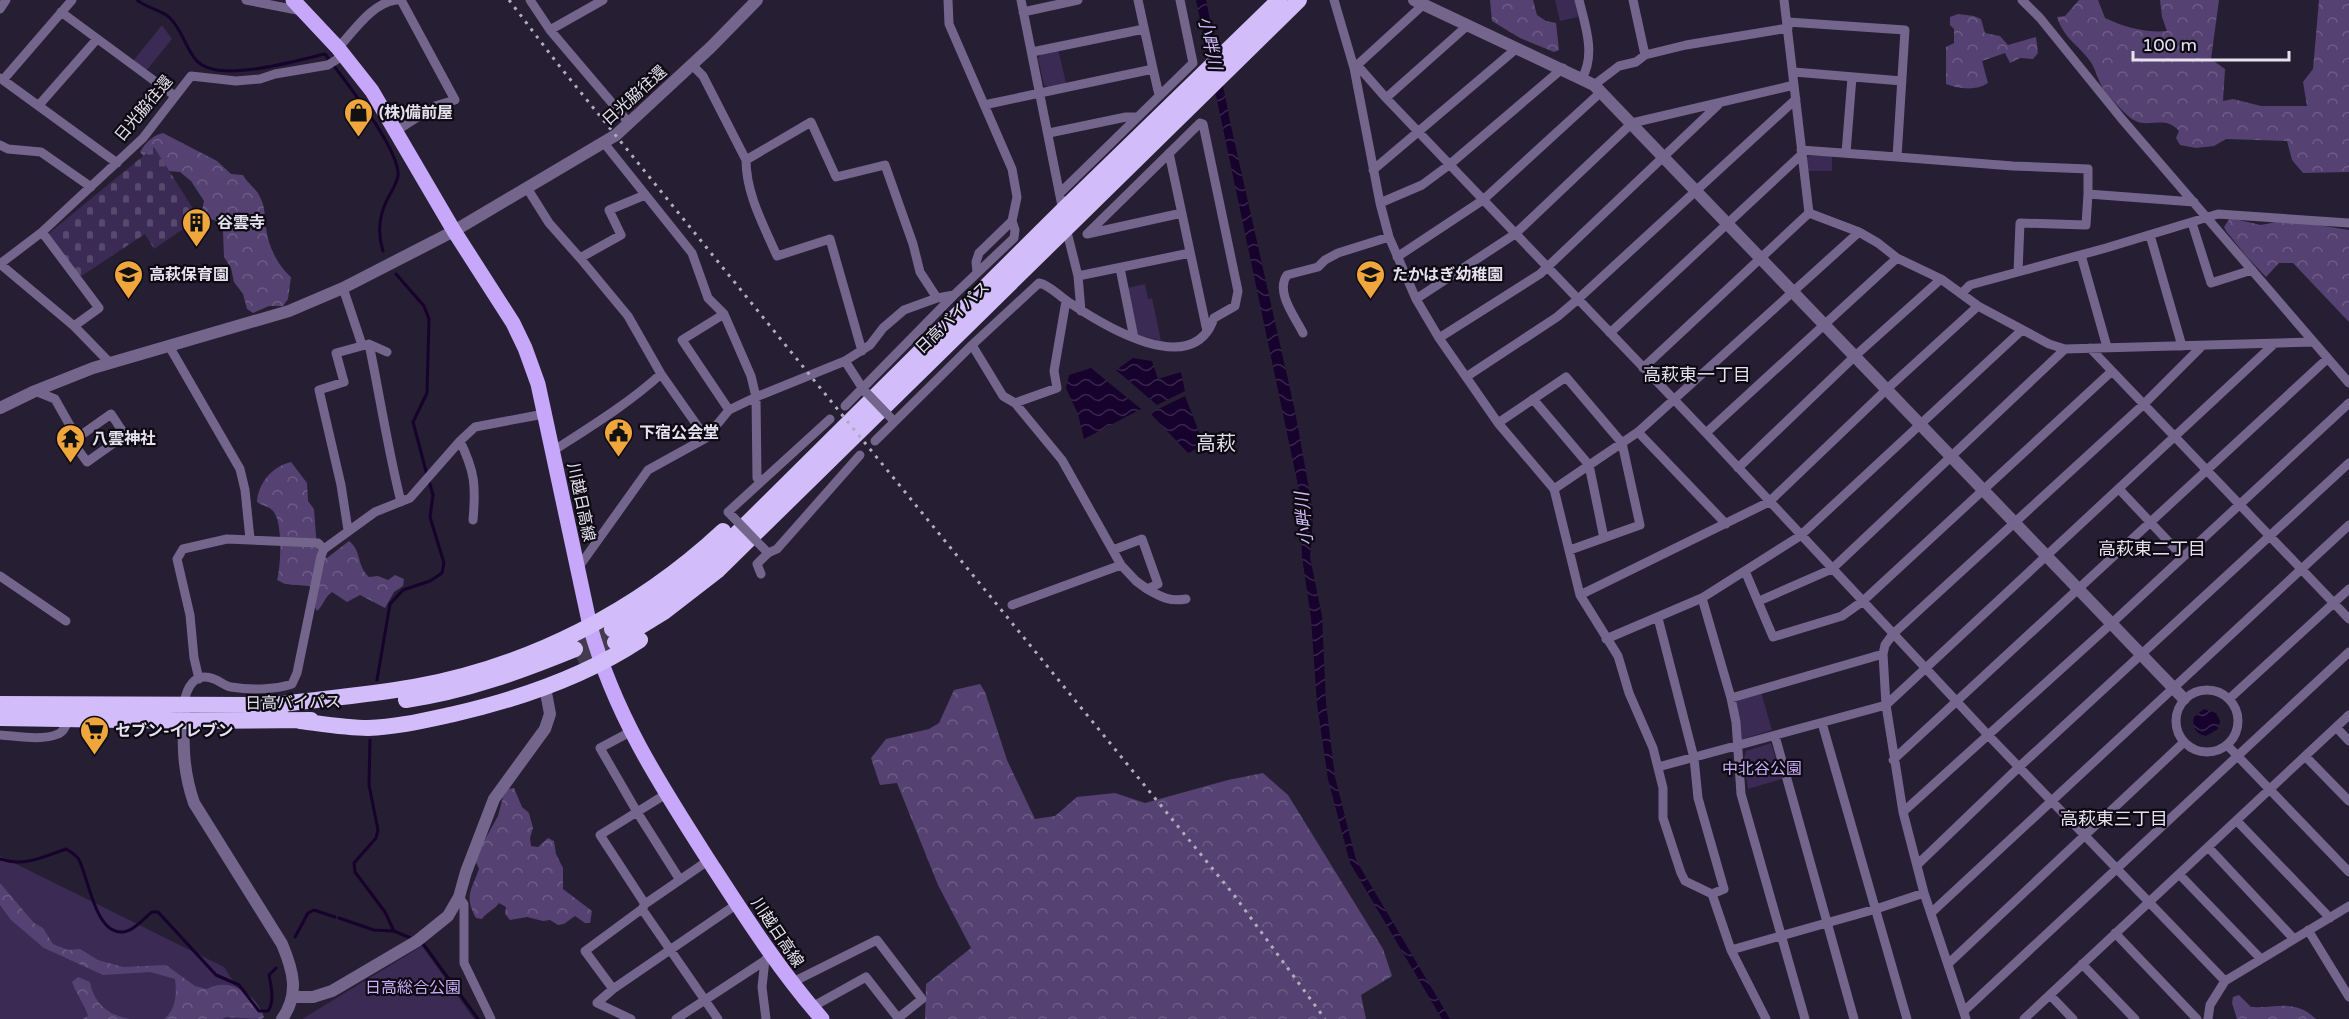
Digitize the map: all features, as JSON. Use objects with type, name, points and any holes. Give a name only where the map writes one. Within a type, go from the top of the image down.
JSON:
[{"type":"highway","name":"日高バイパス","points":[[1280,0],[1063,210],[833,427],[705,565],[614,636],[664,612],[717,571],[1205,95],[1299,0]]},
{"type":"highway","points":[[377,710],[452,679],[570,638],[654,587],[700,552],[833,427]]},
{"type":"highway","points":[[377,710],[429,720],[504,702],[621,653],[724,579],[786,518],[838,453]]},
{"type":"highway","name":"日高バイパス","points":[[0,704],[300,721],[377,710],[448,705],[503,691],[576,655]]},
{"type":"highway","name":"日高バイパス","points":[[0,718],[69,719],[184,713],[274,705],[377,710]]},
{"type":"main road","name":"川越日高線","points":[[293,0],[304,11],[337,57],[367,85],[396,131],[403,149],[513,323],[538,384],[600,663],[630,732],[768,958],[822,1019]]},
{"type":"street","points":[[0,9],[6,0]]},
{"type":"street","points":[[72,0],[2,79],[117,163]]},
{"type":"street","points":[[246,0],[304,11]]},
{"type":"street","points":[[337,57],[355,28],[386,1],[396,0]]},
{"type":"street","points":[[396,131],[435,106],[455,100],[401,0]]},
{"type":"street","points":[[530,0],[550,30],[629,123]]},
{"type":"street","points":[[550,30],[603,0]]},
{"type":"street","name":"日光脇往還","points":[[0,408],[76,374],[289,311],[343,288],[454,231],[604,143],[692,65],[757,0]]},
{"type":"street","points":[[845,406],[865,391],[954,295],[1014,237],[1015,230],[1012,221],[1017,197],[1012,169],[949,24],[948,0]]},
{"type":"street","points":[[1021,0],[1049,133],[1066,231],[1078,276],[1081,311]]},
{"type":"street","points":[[1023,12],[1078,0]]},
{"type":"street","points":[[1138,0],[1159,95]]},
{"type":"street","points":[[1060,193],[1193,63],[1180,0]]},
{"type":"street","points":[[1334,0],[1355,67],[1380,203],[1397,257],[1416,299],[1439,338],[1498,423],[1554,489],[1580,595],[1618,656],[1629,693],[1653,748],[1663,788],[1663,818],[1681,873],[1685,880],[1712,894],[1731,950],[1766,1019]]},
{"type":"street","points":[[1579,0],[1590,49],[1588,64],[1582,78]]},
{"type":"street","points":[[1633,0],[1645,55]]},
{"type":"street","points":[[1784,0],[1809,213]]},
{"type":"street","points":[[2022,0],[2040,18],[2349,384]]},
{"type":"street","points":[[1355,67],[1419,2],[1563,68],[1598,88],[2184,699]]},
{"type":"street","points":[[61,12],[175,96]]},
{"type":"street","points":[[1386,98],[1468,25]]},
{"type":"street","points":[[1397,257],[1483,200],[1619,66],[1636,63],[1645,55],[1686,45],[1788,25],[1905,30],[1897,157]]},
{"type":"street","points":[[1032,52],[1144,29]]},
{"type":"street","points":[[39,105],[97,39]]},
{"type":"street","points":[[1373,170],[1517,48]]},
{"type":"street","name":"日光脇往還","points":[[0,264],[42,232],[143,138],[191,76],[236,81],[260,79],[337,57]]},
{"type":"street","points":[[692,65],[703,76],[746,160],[746,175],[756,209],[777,256],[830,239],[862,351]]},
{"type":"street","points":[[1355,67],[1706,433],[1988,735],[2225,981]]},
{"type":"street","points":[[1380,203],[1422,185],[1449,165],[1563,68]]},
{"type":"street","points":[[984,105],[1152,69]]},
{"type":"street","points":[[1794,72],[1902,81]]},
{"type":"street","points":[[1846,153],[1852,77]]},
{"type":"street","points":[[1416,299],[1515,234],[1632,123],[1794,85]]},
{"type":"street","points":[[1466,377],[1557,317],[1578,300],[1796,99]]},
{"type":"street","points":[[1439,338],[1547,268],[1720,104]]},
{"type":"street","points":[[1049,133],[1126,117],[1136,117]]},
{"type":"street","points":[[746,160],[811,122],[836,177],[885,165],[913,244],[920,272],[937,298]]},
{"type":"street","points":[[875,441],[893,420],[1039,283],[1044,284],[1081,311],[1156,347],[1187,346],[1196,341],[1207,330],[1214,318],[1235,306],[1239,291],[1203,124],[1200,123],[1087,234],[1182,213]]},
{"type":"street","points":[[604,143],[692,253],[708,298],[724,314],[751,376],[756,396],[757,478]]},
{"type":"street","points":[[0,145],[40,152],[91,187]]},
{"type":"street","points":[[1610,333],[1729,224],[1801,152],[2088,169],[2086,225],[2020,223],[2018,272]]},
{"type":"street","points":[[1169,153],[1207,330]]},
{"type":"street","points":[[527,188],[549,223],[628,316],[661,374],[706,438]]},
{"type":"street","points":[[2088,194],[2194,202]]},
{"type":"street","points":[[580,258],[621,235],[609,210],[645,195]]},
{"type":"street","points":[[1809,213],[1860,232],[1897,258],[1941,279],[1978,306],[2049,345],[2065,349],[2313,342]]},
{"type":"street","points":[[1643,368],[1809,213]]},
{"type":"street","points":[[1962,293],[1970,285],[2227,213],[2349,223]]},
{"type":"street","points":[[2192,223],[2211,283],[2252,270]]},
{"type":"street","points":[[42,232],[99,308],[74,326]]},
{"type":"street","points":[[1554,489],[1638,432],[1675,401],[1792,291],[1860,232]]},
{"type":"street","points":[[2150,235],[2182,346]]},
{"type":"street","points":[[1303,333],[1286,300],[1284,284],[1287,275],[1318,267],[1338,253],[1389,237]]},
{"type":"street","points":[[1078,276],[1190,253]]},
{"type":"street","points":[[2081,255],[2107,347]]},
{"type":"street","points":[[1706,433],[1897,258]]},
{"type":"street","points":[[0,264],[74,326],[110,363]]},
{"type":"street","points":[[1120,268],[1134,338]]},
{"type":"street","points":[[1738,468],[1855,356],[1941,279]]},
{"type":"street","points":[[343,288],[365,344],[384,413],[390,458],[405,500]]},
{"type":"street","points":[[578,568],[648,470],[706,438],[729,410],[756,396],[845,361],[870,345],[895,316],[904,310],[937,298],[954,295]]},
{"type":"street","points":[[1015,403],[1057,388],[1054,371],[1066,301]]},
{"type":"street","points":[[1580,595],[1769,502],[1978,306]]},
{"type":"street","points":[[724,314],[682,340],[729,410]]},
{"type":"street","points":[[1606,639],[1702,598],[1800,536],[2022,330]]},
{"type":"street","points":[[348,530],[341,485],[319,390],[344,382],[336,353],[365,344],[387,352]]},
{"type":"street","points":[[1658,767],[1886,705],[2274,344]]},
{"type":"street","points":[[169,345],[240,469],[245,490],[250,539]]},
{"type":"street","points":[[972,345],[1003,396],[1015,403],[1062,460],[1121,565],[1136,581],[1164,599],[1174,601],[1186,599]]},
{"type":"street","points":[[2202,346],[2144,404],[1893,634],[1885,645],[1883,654],[1886,705],[1903,812],[1924,893],[1965,1015],[2349,652]]},
{"type":"street","points":[[2090,348],[2349,619]]},
{"type":"street","points":[[1758,602],[1832,569],[2065,349]]},
{"type":"street","points":[[1893,760],[2326,359]]},
{"type":"street","points":[[845,361],[865,391],[893,420]]},
{"type":"street","points":[[1745,571],[1773,637],[1842,616],[1863,601],[2112,371]]},
{"type":"street","points":[[553,451],[612,413],[661,374]]},
{"type":"street","points":[[1498,423],[1566,377],[1622,443],[1641,525],[1570,550]]},
{"type":"street","points":[[34,391],[55,399],[77,438]]},
{"type":"street","points":[[1533,399],[1589,465],[1604,538]]},
{"type":"street","points":[[1903,812],[2112,623],[2349,403]]},
{"type":"street","points":[[111,414],[125,435],[87,462],[72,441],[77,438],[111,414]]},
{"type":"street","points":[[282,1019],[293,997],[291,971],[282,944],[194,803],[185,779],[183,759],[186,690],[192,682],[212,678],[229,687],[281,688],[292,684],[297,673],[324,549],[375,512],[405,500],[475,427],[544,414]]},
{"type":"street","points":[[768,553],[729,512],[833,427]]},
{"type":"street","points":[[1638,432],[1726,525]]},
{"type":"street","points":[[460,441],[468,457],[476,487],[473,520]]},
{"type":"street","points":[[761,574],[757,564],[768,553],[777,549],[860,455]]},
{"type":"street","points":[[1917,865],[2019,767],[2349,463]]},
{"type":"street","points":[[2119,489],[2183,557]]},
{"type":"street","points":[[1931,913],[2349,525]]},
{"type":"street","points":[[199,679],[194,658],[190,615],[177,559],[183,549],[227,539],[250,539],[318,543],[324,549]]},
{"type":"street","points":[[1113,550],[1142,539],[1158,584],[1147,589]]},
{"type":"street","points":[[1012,604],[1121,565]]},
{"type":"street","points":[[0,576],[66,621]]},
{"type":"street","points":[[2229,699],[2349,589]]},
{"type":"street","points":[[1702,598],[1736,722],[1741,794],[1805,1019]]},
{"type":"street","points":[[1658,618],[1694,758],[1698,798],[1724,889],[1712,894]]},
{"type":"street","points":[[1731,698],[1883,654]]},
{"type":"street","points":[[293,997],[313,997],[332,991],[422,938],[448,916],[459,897],[494,798],[544,729],[550,714],[544,687]]},
{"type":"street","points":[[2202,690],[2212,690],[2229,699],[2235,708],[2238,727],[2227,745],[2220,750],[2201,752],[2183,743],[2178,735],[2175,716],[2184,699],[2202,690]]},
{"type":"street","points":[[2024,1019],[2349,715]]},
{"type":"street","points":[[0,735],[58,734],[64,729],[69,719]]},
{"type":"street","points":[[1822,723],[1907,1019]]},
{"type":"street","points":[[2336,727],[2349,741]]},
{"type":"street","points":[[630,732],[600,748],[680,880]]},
{"type":"street","points":[[1775,736],[1854,1019]]},
{"type":"street","points":[[1948,964],[2183,743]]},
{"type":"street","points":[[2227,745],[2349,872]]},
{"type":"street","points":[[2305,756],[2349,801]]},
{"type":"street","points":[[666,794],[600,835],[670,950],[718,1019]]},
{"type":"street","points":[[2237,821],[2330,918]]},
{"type":"street","points":[[2208,847],[2295,939]]},
{"type":"street","points":[[614,989],[585,951],[709,860]]},
{"type":"street","points":[[2179,874],[2260,958]]},
{"type":"street","points":[[1731,950],[1826,924],[1924,893]]},
{"type":"street","points":[[459,897],[464,904],[464,963],[491,1019]]},
{"type":"street","points":[[631,1019],[597,1003],[737,904]]},
{"type":"street","points":[[2208,1019],[2210,1005],[2225,981],[2349,906]]},
{"type":"street","points":[[2308,930],[2349,997]]},
{"type":"street","points":[[2115,933],[2197,1019]]},
{"type":"street","points":[[791,983],[877,940],[922,999],[897,1019],[866,977],[812,1007]]},
{"type":"street","points":[[676,1019],[768,958]]},
{"type":"street","points":[[766,1019],[762,987],[768,958]]},
{"type":"street","points":[[2082,964],[2135,1019]]},
{"type":"street","points":[[2050,995],[2073,1019]]},
{"type":"green space","points":[[1490,0],[1533,0],[1537,15],[1546,21],[1556,23],[1559,50],[1554,52],[1520,38],[1492,21]]},
{"type":"green space","points":[[1555,0],[1575,0],[1578,17],[1560,21]]},
{"type":"green space","points":[[2079,0],[2098,0],[2105,18],[2127,27],[2167,31],[2160,0],[2219,0],[2211,59],[2225,69],[2223,101],[2233,99],[2261,106],[2307,106],[2303,82],[2313,69],[2319,0],[2349,0],[2349,172],[2303,173],[2292,160],[2287,141],[2226,139],[2214,146],[2196,148],[2180,145],[2176,138],[2179,131],[2173,126],[2138,122],[2132,119],[2107,93],[2092,64],[2060,25],[2057,17],[2065,16]]},
{"type":"green space","points":[[1958,14],[1981,19],[1985,33],[2000,36],[2008,45],[2036,37],[2038,53],[2033,59],[2020,58],[2010,63],[2005,53],[1982,61],[1988,83],[1983,86],[1967,88],[1946,84],[1946,47],[1954,43],[1954,29],[1950,25],[1950,17]]},
{"type":"green space","points":[[162,25],[172,39],[146,71],[133,61]]},
{"type":"green space","points":[[1058,49],[1066,83],[1048,87],[1044,85],[1038,58],[1041,54]]},
{"type":"green space","points":[[163,133],[217,161],[231,174],[243,175],[258,194],[263,205],[271,249],[291,277],[288,299],[283,306],[269,306],[253,313],[247,309],[243,294],[234,282],[231,268],[224,257],[223,231],[217,221],[201,216],[204,201],[191,181],[180,172],[156,170],[140,152],[150,140]]},
{"type":"green space","points":[[154,147],[199,218],[154,249],[145,234],[80,277],[48,234]]},
{"type":"green space","points":[[1832,156],[1832,171],[1806,171],[1805,158]]},
{"type":"green space","points":[[2230,218],[2261,225],[2276,222],[2312,224],[2349,230],[2349,322],[2293,263],[2279,263],[2266,277],[2226,231],[2224,227]]},
{"type":"green space","points":[[1145,284],[1148,299],[1152,298],[1161,341],[1138,335],[1127,288]]},
{"type":"green space","points":[[291,462],[307,483],[308,501],[314,509],[317,549],[327,558],[349,541],[356,549],[362,568],[369,577],[378,576],[388,580],[395,575],[404,579],[403,586],[394,592],[385,608],[360,595],[347,602],[332,592],[317,611],[315,607],[317,594],[309,586],[285,584],[277,580],[280,534],[276,516],[270,508],[257,502],[260,489],[267,477],[278,467]]},
{"type":"green space","points":[[980,684],[985,692],[1007,760],[1035,819],[1055,816],[1077,797],[1115,793],[1145,803],[1228,780],[1263,773],[1288,795],[1383,949],[1392,976],[1361,995],[1366,1019],[925,1019],[926,984],[971,948],[938,885],[897,783],[880,785],[871,758],[886,739],[929,729],[939,723],[954,690]]},
{"type":"green space","points":[[1761,692],[1772,730],[1740,740],[1735,700]]},
{"type":"green space","name":"中北谷公園","points":[[1771,743],[1782,779],[1748,789],[1744,758],[1746,751]]},
{"type":"green space","points":[[514,788],[522,807],[529,813],[533,828],[530,838],[531,846],[538,847],[548,838],[554,841],[556,854],[563,868],[563,889],[592,911],[590,923],[585,923],[575,916],[564,924],[558,925],[550,920],[543,921],[527,917],[510,920],[505,914],[506,907],[499,903],[482,919],[476,918],[470,904],[470,894],[479,869],[476,862],[483,843],[498,816],[503,797],[508,789]]},
{"type":"green space","points":[[0,856],[224,967],[259,1019],[0,1019]]},
{"type":"green space","points":[[0,883],[34,923],[43,928],[53,944],[68,950],[80,949],[98,960],[123,967],[166,965],[195,986],[207,989],[224,985],[233,986],[249,995],[264,1017],[262,1019],[226,1017],[222,1019],[164,1019],[171,1011],[175,1001],[175,979],[150,972],[103,975],[44,948],[11,920],[0,905]]},
{"type":"green space","name":"日高総合公園","points":[[422,946],[474,1019],[302,1019]]},
{"type":"green space","points":[[78,977],[90,982],[95,997],[109,1012],[131,1019],[82,1019],[88,1016],[72,982]]},
{"type":"green space","points":[[2239,995],[2251,1007],[2293,1007],[2316,1019],[2237,1019],[2232,1003],[2233,997]]},
{"type":"water","name":"小畔川","points":[[1196,0],[1206,0],[1231,126],[1295,411],[1311,500],[1313,518],[1310,557],[1322,616],[1326,703],[1335,777],[1356,860],[1450,1019],[1442,1019],[1350,863],[1328,779],[1317,704],[1311,618],[1302,557],[1300,495]]},
{"type":"water","points":[[1133,358],[1152,361],[1158,379],[1181,372],[1185,391],[1157,405],[1116,370]]},
{"type":"water","points":[[1091,368],[1141,409],[1084,439],[1078,414],[1066,388],[1069,375]]},
{"type":"water","points":[[1185,396],[1204,445],[1188,453],[1150,413]]},
{"type":"water","points":[[2204,709],[2216,713],[2220,721],[2218,729],[2206,736],[2197,732],[2193,724],[2194,717]]},
{"type":"waterway","points":[[137,0],[169,17],[196,60],[206,67],[239,71],[258,69],[325,54],[381,132],[396,164],[397,180],[386,202],[380,226],[383,251]]},
{"type":"waterway","points":[[396,274],[424,306],[429,319],[427,393],[413,422],[427,475]]},
{"type":"waterway","points":[[377,680],[390,604],[403,590],[430,581],[442,573],[444,563],[430,517],[433,495],[429,481]]},
{"type":"waterway","points":[[370,740],[369,785],[378,830],[376,838],[354,863],[355,872],[385,912],[394,931]]},
{"type":"waterway","points":[[0,859],[25,861],[68,850],[78,858],[82,866],[93,901],[104,923],[112,929],[125,932],[138,925],[152,912],[158,912],[216,975],[239,985],[259,1011],[268,1011],[270,1007],[272,993],[269,975],[276,968]]},
{"type":"waterway","points":[[295,937],[308,913],[314,910],[335,917]]},
{"type":"waterway","points":[[339,918],[374,930],[394,931],[413,939]]},
{"type":"waterway","points":[[419,942],[424,945],[478,1019]]},
{"type":"tunnel","points":[[575,649],[612,629]]},
{"type":"tunnel","points":[[578,661],[615,642]]},
{"type":"railway","points":[[509,0],[557,63],[1234,895],[1325,1019]]},
{"type":"place","name":"(株)備前屋","points":[[358,138]]},
{"type":"place","name":"谷雲寺","points":[[196,248]]},
{"type":"place","name":"高萩保育園","points":[[128,300]]},
{"type":"place","name":"たかはぎ幼稚園","points":[[1371,300]]},
{"type":"place","name":"下宿公会堂","points":[[618,458]]},
{"type":"place","name":"八雲神社","points":[[71,464]]},
{"type":"place","name":"セブン-イレブン","points":[[94,756]]},
{"type":"district","name":"高萩東一丁目","points":[[1697,375]]},
{"type":"district","name":"高萩","points":[[1216,443]]},
{"type":"district","name":"高萩東二丁目","points":[[2152,549]]},
{"type":"district","name":"高萩東三丁目","points":[[2114,819]]}]
